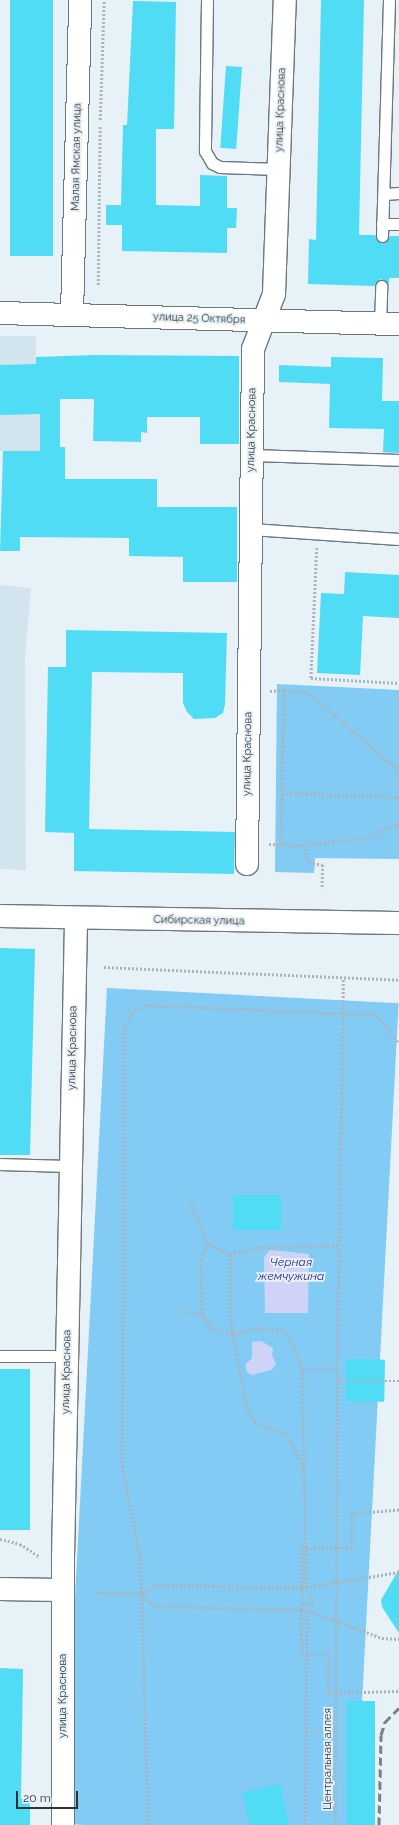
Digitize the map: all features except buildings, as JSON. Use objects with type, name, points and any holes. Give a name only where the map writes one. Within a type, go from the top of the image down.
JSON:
[{"type":"street","name":"Малая Ямская улица","points":[[72,314],[80,0]]},
{"type":"street","name":"улица Краснова","points":[[247,864],[253,349],[274,294],[285,0]]},
{"type":"street","name":"улица 25 Октября","points":[[0,313],[389,324]]},
{"type":"street","name":"Сибирская улица","points":[[0,916],[76,920],[399,923]]},
{"type":"street","name":"улица Краснова","points":[[63,1825],[63,1590],[76,920]]},
{"type":"street","points":[[0,1589],[63,1590]]},
{"type":"lane","points":[[207,0],[205,151],[212,163],[220,167],[278,169]]},
{"type":"lane","points":[[382,236],[389,0]]},
{"type":"lane","points":[[384,194],[399,193]]},
{"type":"lane","points":[[382,224],[399,224]]},
{"type":"lane","points":[[381,286],[389,324]]},
{"type":"lane","points":[[252,455],[399,460]]},
{"type":"lane","points":[[251,529],[399,539]]},
{"type":"lane","points":[[0,1164],[71,1166]]},
{"type":"lane","points":[[0,1356],[67,1356]]},
{"type":"path","points":[[98,285],[104,0]]},
{"type":"path","points":[[317,534],[311,678],[399,683]]},
{"type":"path","points":[[281,844],[284,690]]},
{"type":"path","points":[[249,691],[284,690],[306,692],[399,770]]},
{"type":"path","points":[[282,792],[399,796]]},
{"type":"path","points":[[247,843],[304,845],[364,838],[399,823]]},
{"type":"path","points":[[304,845],[309,862],[323,865],[322,889]]},
{"type":"path","points":[[104,967],[343,979],[399,980]]},
{"type":"path","name":"Центральная аллея","points":[[336,1825],[336,1621],[338,1548],[336,1370],[343,979]]},
{"type":"path","points":[[148,1825],[140,1558],[122,1467],[124,1029],[131,1014],[145,1005],[343,1015],[377,1015],[399,1043]]},
{"type":"path","points":[[189,1198],[208,1243],[230,1254],[264,1247],[338,1246]]},
{"type":"path","points":[[208,1243],[201,1260],[202,1313],[211,1328],[233,1334],[260,1328],[284,1330],[294,1345],[302,1370],[306,1588]]},
{"type":"path","points":[[230,1254],[230,1317],[246,1407],[255,1423],[287,1435],[304,1471]]},
{"type":"path","points":[[182,1310],[202,1313]]},
{"type":"path","points":[[302,1370],[336,1370]]},
{"type":"path","points":[[336,1381],[399,1381]]},
{"type":"path","points":[[399,1510],[352,1514],[352,1548],[302,1549],[302,1595],[312,1595],[313,1604],[302,1604],[302,1654],[329,1654],[328,1693],[399,1691]]},
{"type":"path","points":[[0,1539],[20,1544],[40,1557]]},
{"type":"path","points":[[97,1593],[140,1594],[156,1585],[306,1588],[399,1572]]},
{"type":"path","points":[[140,1594],[155,1606],[306,1610],[382,1638],[399,1639]]},
{"type":"path","points":[[305,1825],[306,1610]]},
{"type":"path","points":[[306,1731],[336,1731]]},
{"type":"shaded area","points":[[0,336],[36,336],[35,399],[40,399],[40,451],[0,451]]},
{"type":"shaded area","points":[[0,585],[31,588],[25,658],[26,870],[0,869]]},
{"type":"shaded area","points":[[277,684],[399,690],[399,859],[315,858],[314,873],[275,872]]},
{"type":"shaded area","points":[[107,988],[399,1003],[356,1825],[63,1824]]},
{"type":"water","name":"Черная жемчужина","points":[[270,1250],[309,1254],[308,1313],[265,1313],[264,1257]]},
{"type":"water","points":[[261,1341],[273,1348],[272,1355],[276,1364],[271,1370],[252,1375],[247,1372],[245,1365],[252,1358],[252,1342]]},
{"type":"railway","points":[[379,1825],[381,1735],[385,1722],[399,1708]]}]
